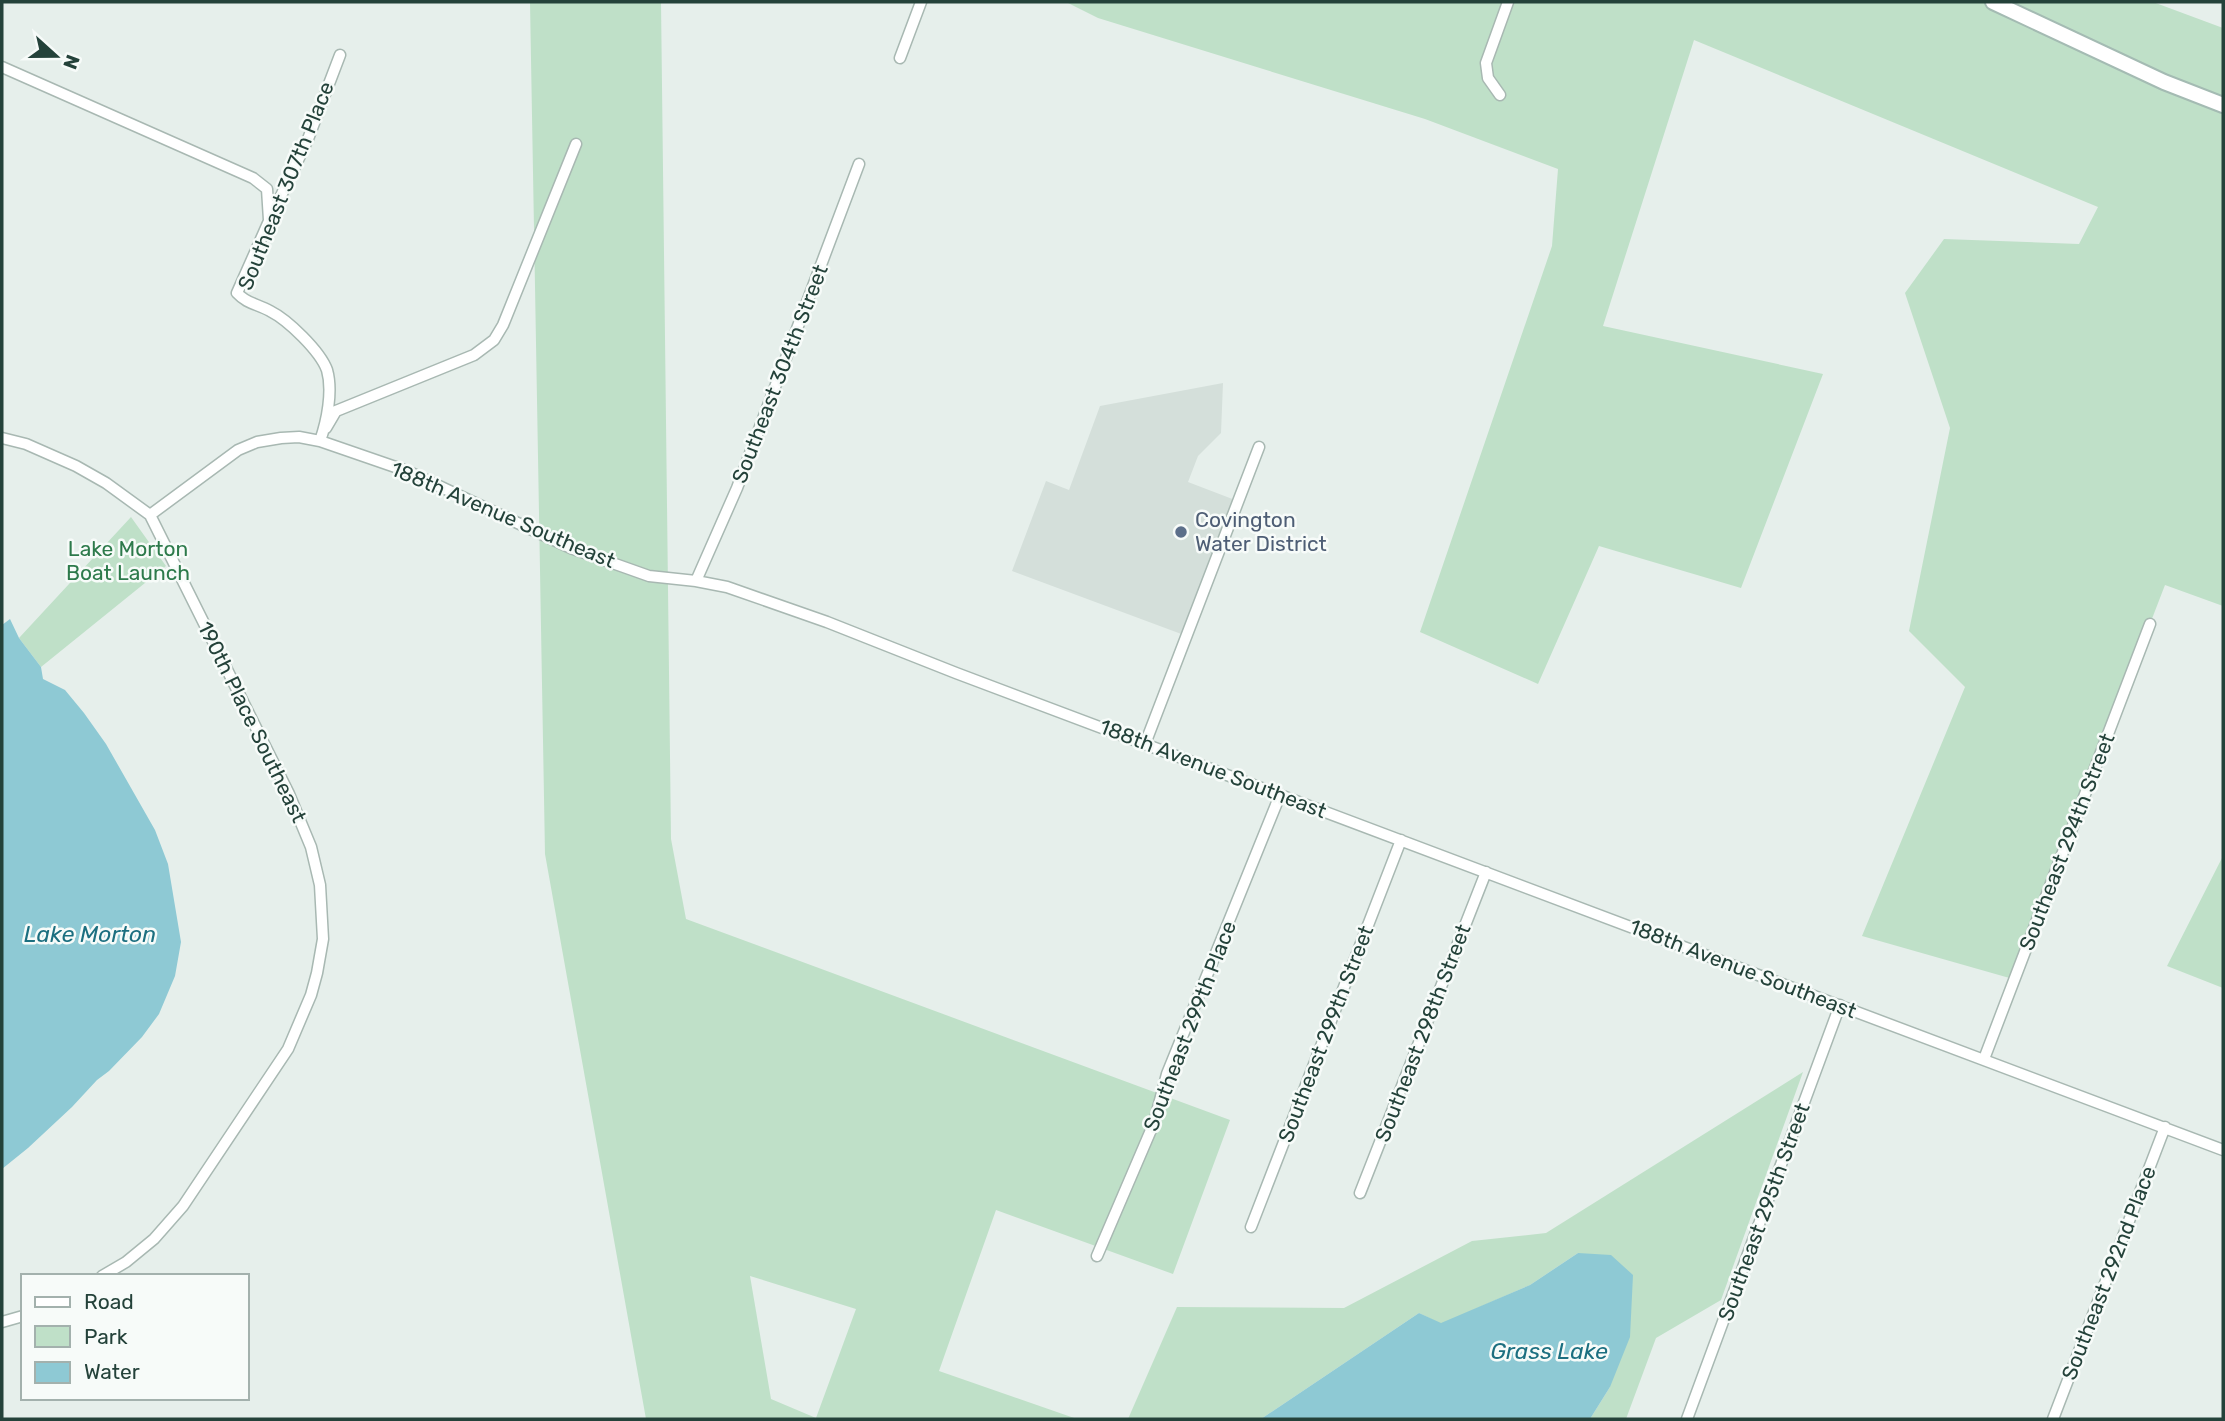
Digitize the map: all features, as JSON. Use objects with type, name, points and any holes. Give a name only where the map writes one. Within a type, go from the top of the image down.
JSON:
[{"type":"street","points":[[900,58],[921,2]]},
{"type":"street","points":[[1500,95],[1488,78],[1486,63],[1508,2]]},
{"type":"street","points":[[1993,2],[2164,82],[2223,104]]},
{"type":"street","name":"Southeast 307th Place","points":[[321,438],[329,396],[327,370],[303,336],[271,311],[246,302],[237,293],[308,139],[340,55]]},
{"type":"street","points":[[2,67],[253,178],[267,189],[269,221]]},
{"type":"street","points":[[321,438],[336,411],[474,355],[494,340],[503,325],[576,144]]},
{"type":"street","name":"Southeast 304th Street","points":[[696,581],[737,488],[859,164]]},
{"type":"street","name":"188th Avenue Southeast","points":[[150,515],[238,450],[257,442],[299,437],[321,438],[407,471],[573,549],[649,576],[727,587],[827,622],[2223,1150]]},
{"type":"street","points":[[2,438],[26,444],[76,466],[106,483],[150,515]]},
{"type":"street","points":[[1145,744],[1259,447]]},
{"type":"street","name":"190th Place Southeast","points":[[105,1274],[145,1247],[183,1206],[288,1049],[311,995],[323,939],[320,885],[311,847],[262,737],[150,515]]},
{"type":"street","name":"Southeast 294th Street","points":[[1984,1059],[2150,624]]},
{"type":"street","name":"Southeast 299th Place","points":[[1097,1256],[1154,1123],[1167,1074],[1280,795]]},
{"type":"street","name":"Southeast 299th Street","points":[[1251,1227],[1401,840]]},
{"type":"street","name":"Southeast 298th Street","points":[[1360,1193],[1486,872]]},
{"type":"street","name":"Southeast 295th Street","points":[[1687,1419],[1840,1005]]},
{"type":"street","name":"Southeast 292nd Place","points":[[2053,1419],[2165,1127]]},
{"type":"street","points":[[2,1322],[21,1317]]},
{"type":"shaded area","points":[[1223,383],[1221,433],[1198,456],[1188,482],[1235,500],[1184,635],[1012,571],[1046,481],[1069,490],[1100,406]]},
{"type":"green space","points":[[530,2],[661,2],[671,839],[686,919],[1230,1120],[1173,1274],[996,1210],[939,1371],[1077,1419],[646,1419],[545,854]],"holes":[[[750,1276],[856,1309],[816,1418],[771,1399]]]},
{"type":"green space","points":[[1066,2],[2153,2],[2223,28],[2223,606],[2165,585],[2013,979],[1862,936],[1965,687],[1909,631],[1950,428],[1905,293],[1944,239],[2079,244],[2098,207],[1694,40],[1603,326],[1823,374],[1741,588],[1599,546],[1538,684],[1420,632],[1552,246],[1558,169],[1425,119],[1098,18]]},
{"type":"green space","name":"Lake Morton Boat Launch","points":[[131,517],[166,566],[41,667],[19,638]]},
{"type":"green space","points":[[2223,856],[2223,988],[2167,966]]},
{"type":"green space","points":[[1803,1072],[1721,1300],[1656,1338],[1626,1419],[1590,1419],[1610,1387],[1578,1253],[1530,1285],[1441,1324],[1419,1313],[1261,1419],[1128,1419],[1177,1307],[1344,1308],[1472,1241],[1546,1233]]},
{"type":"water","name":"Lake Morton","points":[[10,619],[19,638],[41,667],[43,679],[65,690],[106,744],[155,830],[168,864],[181,942],[175,976],[159,1014],[142,1037],[72,1107],[2,1169],[2,625]]},
{"type":"water","name":"Grass Lake","points":[[1578,1253],[1611,1255],[1633,1275],[1630,1337],[1610,1387],[1590,1419],[1261,1419],[1419,1313],[1441,1323],[1530,1285]]},
{"type":"place","name":"Covington Water District","points":[[1181,532]]}]
